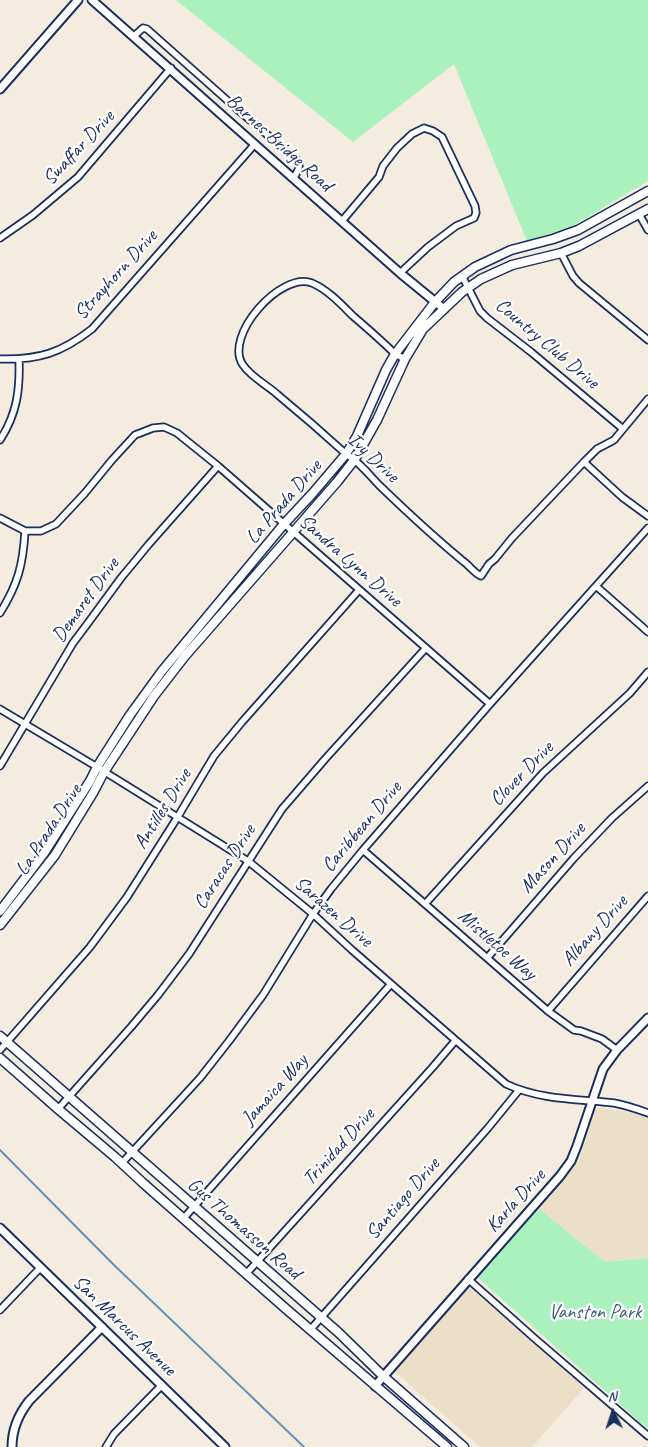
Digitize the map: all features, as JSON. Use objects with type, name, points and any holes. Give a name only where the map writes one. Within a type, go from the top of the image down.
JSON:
[{"type":"main road","name":"La Prada Drive","points":[[0,911],[44,853],[90,781],[96,767],[162,671],[284,524],[346,454],[368,414],[386,370],[395,354],[436,302],[462,276],[476,267],[511,250],[561,237],[648,191]]},
{"type":"main road","name":"La Prada Drive","points":[[0,924],[55,855],[104,772],[154,696],[184,656],[355,459],[377,420],[405,359],[423,329],[469,288],[492,273],[512,265],[561,252],[595,238],[648,209]]},
{"type":"main road","points":[[585,226],[595,238]]},
{"type":"main road","points":[[368,414],[377,420]]},
{"type":"main road","name":"Gus Thomasson Road","points":[[0,1036],[339,1333],[383,1376],[464,1447]]},
{"type":"main road","name":"Gus Thomasson Road","points":[[0,1058],[446,1447]]},
{"type":"street","points":[[0,89],[78,0]]},
{"type":"street","name":"Barnes Bridge Road","points":[[92,0],[444,309]]},
{"type":"street","points":[[134,36],[140,29],[148,29],[297,160],[300,167],[294,178]]},
{"type":"street","name":"Swaffar Drive","points":[[0,238],[33,216],[78,178],[171,68]]},
{"type":"street","points":[[342,221],[379,176],[383,166],[397,148],[412,134],[424,128],[442,137],[475,206],[476,213],[474,218],[456,226],[428,247],[400,272]]},
{"type":"street","name":"Strayhorn Drive","points":[[0,359],[19,360],[42,356],[64,348],[92,329],[255,144]]},
{"type":"street","points":[[639,214],[648,230]]},
{"type":"street","points":[[561,252],[573,276],[579,283],[646,338]]},
{"type":"street","name":"Country Club Drive","points":[[462,276],[480,311],[487,318],[624,429]]},
{"type":"street","name":"Ivy Drive","points":[[405,359],[395,354],[336,299],[310,282],[298,282],[288,285],[262,305],[249,320],[242,332],[239,355],[242,365],[346,454],[355,459],[380,486],[444,546],[481,576],[512,538],[597,449],[614,440],[648,399]]},
{"type":"street","points":[[0,440],[8,428],[17,406],[20,376],[19,360]]},
{"type":"street","name":"Sandra Lynn Drive","points":[[25,531],[40,530],[56,524],[135,435],[158,427],[169,428],[218,466],[490,704]]},
{"type":"street","points":[[584,462],[622,497],[648,516]]},
{"type":"street","name":"Demaret Drive","points":[[0,766],[73,643],[104,600],[149,544],[218,466]]},
{"type":"street","points":[[0,518],[25,531],[24,553],[18,580],[0,613]]},
{"type":"street","name":"Caribbean Drive","points":[[122,1163],[200,1078],[229,1041],[263,995],[313,914],[363,850],[490,704],[648,528]]},
{"type":"street","points":[[596,586],[648,632]]},
{"type":"street","name":"Antilles Drive","points":[[0,1050],[90,947],[127,897],[214,756],[359,590]]},
{"type":"street","name":"Caracas Drive","points":[[58,1109],[131,1027],[189,954],[282,809],[425,649]]},
{"type":"street","name":"Clover Drive","points":[[425,904],[543,773],[630,693],[648,672]]},
{"type":"street","name":"Sarazen Drive","points":[[0,709],[248,861],[313,914],[506,1084],[535,1095],[616,1104],[648,1113]]},
{"type":"street","name":"Mason Drive","points":[[488,957],[574,858],[612,818],[648,786]]},
{"type":"street","name":"Mistletoe Way","points":[[363,850],[548,1011],[574,1030],[602,1039],[618,1050]]},
{"type":"street","name":"Albany Drive","points":[[548,1011],[648,896]]},
{"type":"street","name":"Jamaica Way","points":[[183,1219],[391,984]]},
{"type":"street","name":"Karla Drive","points":[[375,1386],[560,1176],[571,1161],[603,1069],[648,1018]]},
{"type":"street","name":"Trinidad Drive","points":[[246,1274],[455,1041]]},
{"type":"street","name":"Santiago Drive","points":[[311,1329],[488,1128],[519,1090]]},
{"type":"street","name":"San Marcus Avenue","points":[[0,1228],[225,1447]]},
{"type":"street","points":[[0,1310],[40,1268]]},
{"type":"street","points":[[468,1279],[532,1337],[648,1436]]},
{"type":"street","points":[[12,1447],[16,1420],[22,1410],[102,1327]]},
{"type":"street","points":[[106,1447],[114,1434],[162,1385]]},
{"type":"shaded area","points":[[599,1108],[629,1112],[648,1118],[648,1258],[605,1262],[538,1208],[576,1161],[582,1151],[595,1110]]},
{"type":"shaded area","points":[[469,1287],[584,1388],[532,1447],[480,1447],[394,1371]]},
{"type":"green space","points":[[176,0],[648,0],[648,181],[571,227],[527,241],[454,64],[353,142]]},
{"type":"green space","name":"Vanston Park","points":[[538,1208],[605,1262],[648,1258],[648,1429],[477,1277]]},
{"type":"waterway","points":[[0,1150],[114,1265],[304,1447]]}]
